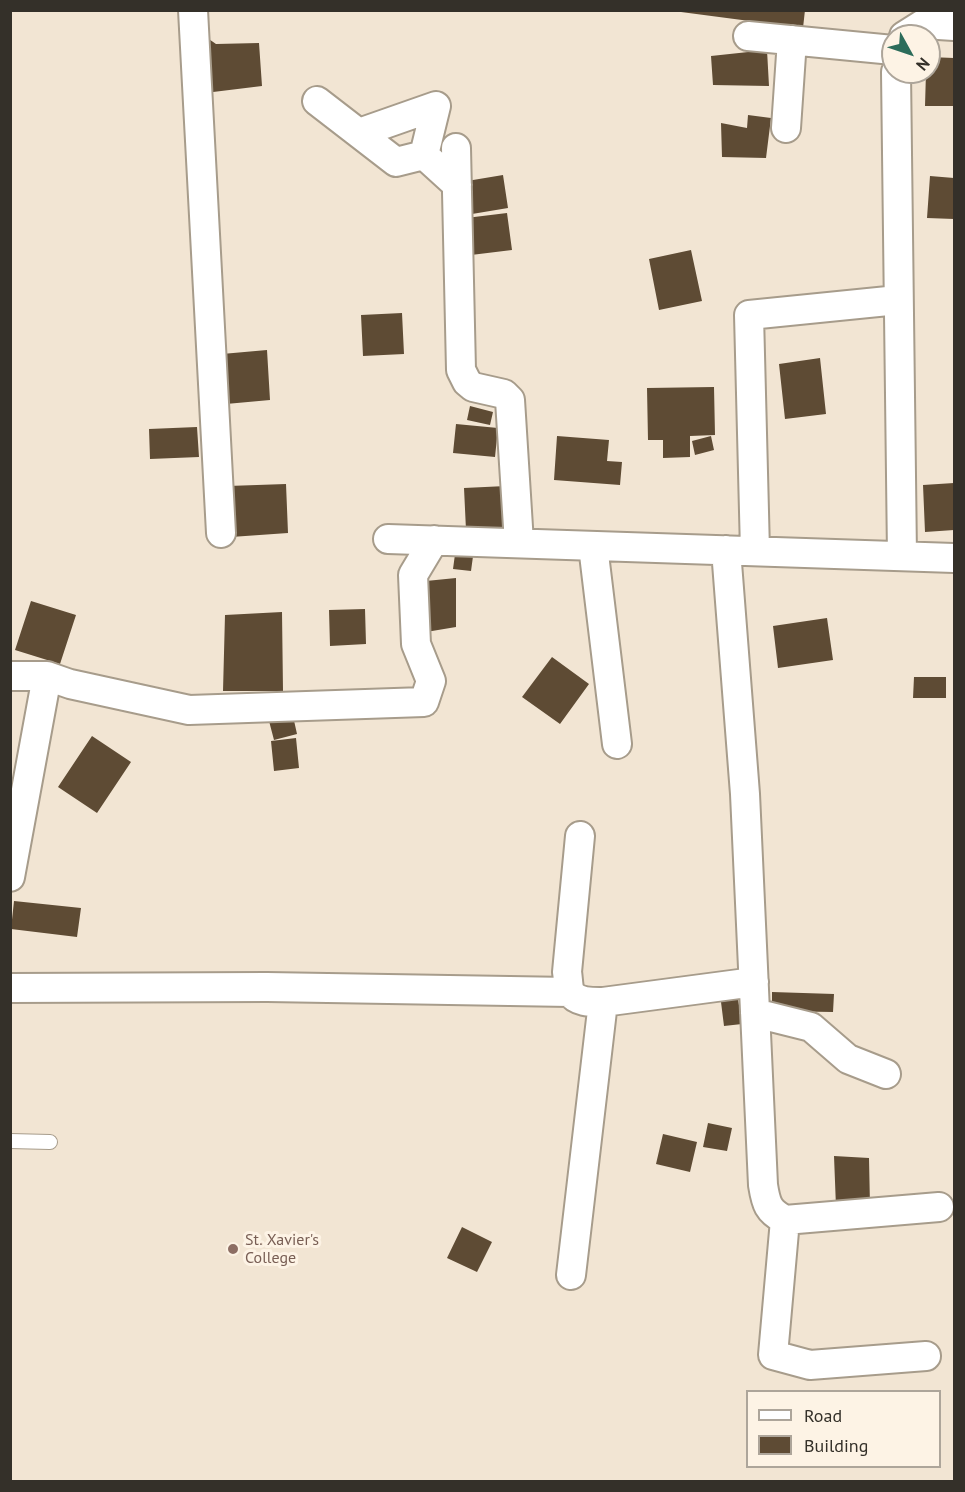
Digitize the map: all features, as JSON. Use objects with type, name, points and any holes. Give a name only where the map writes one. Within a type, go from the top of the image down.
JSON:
[{"type":"street","points":[[193,10],[221,533]]},
{"type":"street","points":[[748,36],[881,49]]},
{"type":"street","points":[[786,128],[792,40]]},
{"type":"street","points":[[896,84],[902,556]]},
{"type":"street","points":[[317,101],[396,162],[424,155]]},
{"type":"street","points":[[359,133],[436,106],[424,155]]},
{"type":"street","points":[[456,148],[461,370],[467,382],[473,387],[504,394],[510,400],[519,543]]},
{"type":"street","points":[[424,155],[457,185]]},
{"type":"street","points":[[754,551],[750,315],[898,300]]},
{"type":"street","points":[[388,539],[954,558]]},
{"type":"street","points":[[10,676],[47,676],[70,684],[189,710],[424,702],[431,681],[416,644],[413,575],[434,540]]},
{"type":"street","points":[[593,546],[617,744]]},
{"type":"street","points":[[726,550],[745,794],[763,1185],[766,1202],[773,1214],[785,1220],[939,1207]]},
{"type":"street","points":[[10,877],[47,676]]},
{"type":"street","points":[[570,992],[567,972],[580,836]]},
{"type":"street","points":[[10,988],[267,987],[570,992],[579,999],[603,1002],[754,982]]},
{"type":"street","points":[[571,1275],[603,1002]]},
{"type":"street","points":[[755,1013],[811,1027],[848,1059],[886,1074]]},
{"type":"street","points":[[785,1220],[773,1355],[810,1365],[926,1356]]},
{"type":"lane","points":[[10,1141],[50,1142]]},
{"type":"building","points":[[681,10],[805,10],[803,28],[681,12]]},
{"type":"building","points":[[206,37],[216,44],[259,43],[262,86],[213,92]]},
{"type":"building","points":[[767,50],[769,86],[713,85],[711,56]]},
{"type":"building","points":[[941,57],[954,58],[954,106],[925,106],[926,84],[941,84]]},
{"type":"building","points":[[748,115],[771,118],[766,158],[722,157],[721,123],[747,128]]},
{"type":"building","points":[[503,175],[508,208],[472,214],[467,181]]},
{"type":"building","points":[[930,176],[954,178],[954,219],[927,218]]},
{"type":"building","points":[[507,213],[512,250],[471,255],[466,218]]},
{"type":"building","points":[[691,250],[702,301],[659,310],[649,259]]},
{"type":"building","points":[[402,313],[404,354],[363,356],[361,315]]},
{"type":"building","points":[[267,350],[270,400],[226,404],[222,354]]},
{"type":"building","points":[[820,358],[826,414],[785,419],[779,364]]},
{"type":"building","points":[[714,387],[715,435],[690,436],[690,457],[663,458],[663,440],[648,440],[647,388]]},
{"type":"building","points":[[470,406],[493,412],[490,425],[467,420]]},
{"type":"building","points":[[456,424],[498,428],[495,457],[453,453]]},
{"type":"building","points":[[197,427],[199,457],[150,459],[149,429]]},
{"type":"building","points":[[557,436],[609,440],[607,461],[622,462],[620,485],[554,480]]},
{"type":"building","points":[[711,436],[714,450],[695,455],[692,441]]},
{"type":"building","points":[[954,483],[954,530],[925,532],[923,485]]},
{"type":"building","points":[[286,484],[288,533],[231,537],[228,486]]},
{"type":"building","points":[[506,486],[508,528],[466,530],[464,488]]},
{"type":"building","points":[[456,547],[474,549],[471,571],[453,569]]},
{"type":"building","points":[[456,578],[456,627],[420,633],[416,582]]},
{"type":"building","points":[[31,601],[76,615],[60,664],[15,650]]},
{"type":"building","points":[[365,609],[366,644],[330,646],[329,610]]},
{"type":"building","points":[[282,612],[283,691],[223,691],[225,615]]},
{"type":"building","points":[[827,618],[833,660],[778,668],[773,626]]},
{"type":"building","points":[[552,657],[589,684],[560,724],[522,697]]},
{"type":"building","points":[[914,677],[946,677],[946,698],[913,698]]},
{"type":"building","points":[[293,716],[297,734],[274,740],[269,721]]},
{"type":"building","points":[[92,736],[131,762],[97,813],[58,787]]},
{"type":"building","points":[[296,738],[299,768],[274,771],[271,741]]},
{"type":"building","points":[[14,901],[81,908],[77,937],[11,929]]},
{"type":"building","points":[[772,992],[834,994],[833,1012],[772,1011]]},
{"type":"building","points":[[738,999],[742,1024],[724,1026],[721,1002]]},
{"type":"building","points":[[708,1123],[732,1128],[727,1151],[703,1147]]},
{"type":"building","points":[[663,1134],[697,1142],[690,1172],[656,1164]]},
{"type":"building","points":[[834,1156],[869,1158],[870,1206],[836,1207]]},
{"type":"building","points":[[462,1227],[492,1242],[477,1272],[447,1258]]},
{"type":"place","name":"St. Xavier's College","points":[[233,1249]]}]
